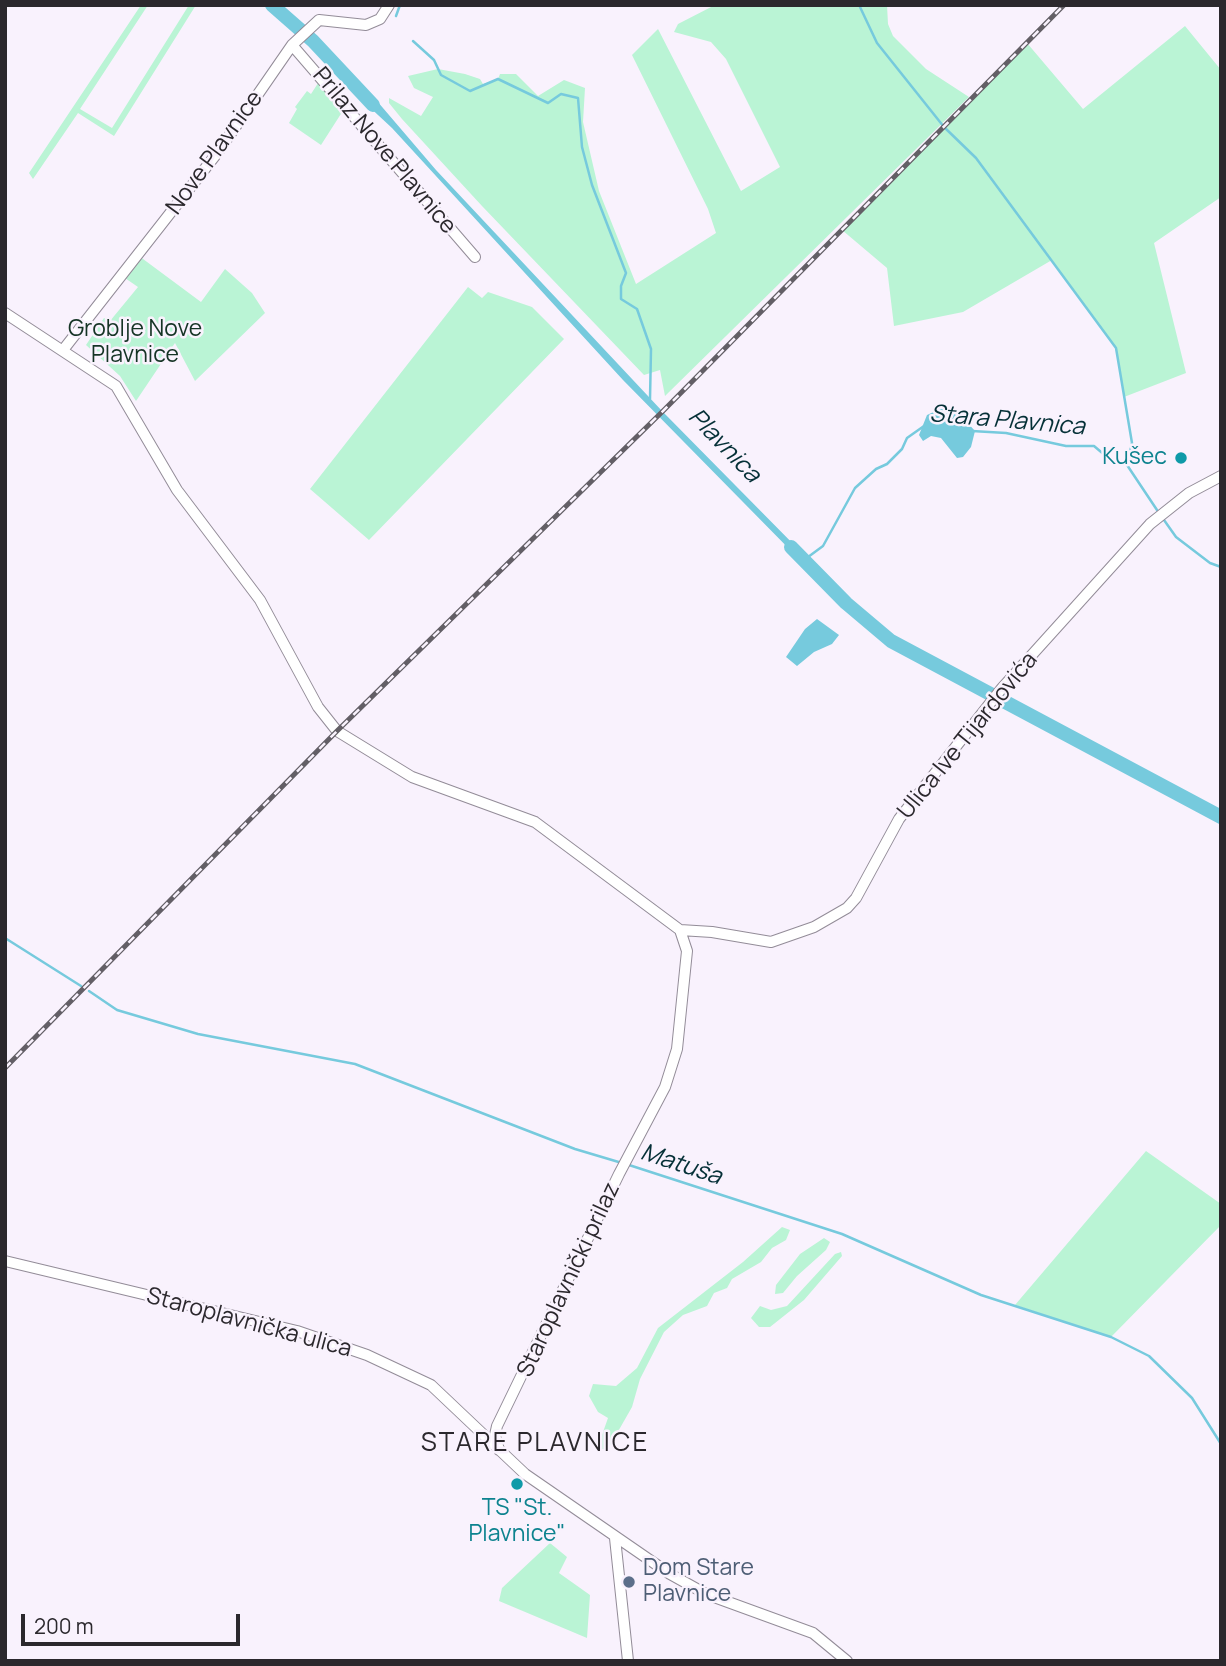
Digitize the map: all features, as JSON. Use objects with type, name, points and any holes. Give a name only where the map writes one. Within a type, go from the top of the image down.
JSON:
[{"type":"street","name":"Nove Plavnice","points":[[63,350],[218,152],[295,42],[312,25],[327,19],[366,25],[380,19],[389,5]]},
{"type":"street","name":"Prilaz Nove Plavnice","points":[[295,42],[475,257]]},
{"type":"street","points":[[5,313],[116,386],[177,490],[260,600],[318,707],[337,731],[412,777],[535,822],[680,930]]},
{"type":"street","name":"Ulica Ive Tijardovića","points":[[680,930],[712,932],[771,942],[814,927],[847,908],[856,898],[894,826],[1002,688],[1150,524],[1189,493],[1221,476]]},
{"type":"street","name":"Staroplavnički prilaz","points":[[497,1426],[619,1174],[665,1087],[677,1049],[687,951],[680,930]]},
{"type":"street","points":[[687,951],[701,933]]},
{"type":"street","name":"Staroplavnička ulica","points":[[5,1261],[298,1331],[344,1347],[431,1385],[525,1474],[615,1538],[706,1594],[813,1633],[847,1661]]},
{"type":"street","points":[[474,1426],[484,1429],[497,1426],[495,1435],[499,1450]]},
{"type":"street","points":[[615,1538],[628,1661]]},
{"type":"green space","points":[[141,5],[148,5],[80,109],[112,128],[189,5],[196,5],[114,136],[78,113],[33,179],[29,173]]},
{"type":"green space","points":[[715,5],[887,5],[888,24],[893,36],[926,69],[969,97],[665,396],[660,370],[644,375],[482,206],[402,119],[389,103],[389,98],[421,116],[433,97],[414,88],[408,76],[438,69],[480,79],[483,84],[498,79],[500,74],[516,74],[538,96],[564,80],[585,88],[583,122],[599,191],[636,284],[716,233],[708,209],[632,55],[658,29],[741,191],[780,167],[726,59],[711,42],[674,32],[678,24]]},
{"type":"green space","points":[[1185,26],[1221,70],[1221,197],[1154,243],[1186,373],[1124,397],[1116,348],[1052,260],[963,312],[894,326],[887,268],[842,230],[1027,43],[1083,109]]},
{"type":"green space","points":[[322,77],[346,106],[321,145],[289,123],[297,109],[295,107],[307,91],[311,94]]},
{"type":"green space","name":"Groblje Nove Plavnice","points":[[139,256],[201,302],[225,269],[252,293],[265,313],[195,381],[175,343],[136,401],[120,376],[86,345],[104,318],[110,321],[138,287],[122,276]]},
{"type":"green space","points":[[468,287],[482,298],[488,292],[532,307],[564,339],[369,540],[310,489]]},
{"type":"green space","points":[[1146,1151],[1221,1204],[1221,1225],[1111,1337],[1015,1305]]},
{"type":"green space","points":[[782,1227],[790,1230],[786,1240],[772,1248],[761,1262],[732,1279],[727,1288],[714,1293],[707,1306],[683,1315],[664,1332],[640,1379],[632,1407],[608,1449],[597,1449],[608,1418],[598,1412],[589,1396],[593,1384],[616,1386],[637,1368],[658,1328],[743,1262]]},
{"type":"green space","points":[[824,1238],[830,1242],[826,1250],[797,1276],[783,1293],[775,1294],[776,1285],[800,1254]]},
{"type":"green space","points":[[841,1252],[842,1256],[804,1300],[770,1327],[759,1327],[751,1318],[760,1306],[771,1310],[787,1306],[835,1254]]},
{"type":"green space","points":[[550,1543],[567,1557],[559,1573],[590,1595],[587,1638],[499,1601],[502,1588]]},
{"type":"water","points":[[362,92],[377,101],[436,170],[663,412],[807,558],[802,562],[623,380],[392,128],[364,102],[360,97]]},
{"type":"water","points":[[954,408],[975,431],[971,447],[963,457],[957,458],[941,438],[931,436],[923,441],[919,435],[927,415],[940,409]]},
{"type":"water","points":[[817,619],[839,635],[832,644],[814,652],[797,666],[786,657],[805,629]]},
{"type":"waterway","name":"Plavnica","points":[[272,5],[313,41],[373,105]]},
{"type":"waterway","points":[[396,16],[400,5]]},
{"type":"waterway","points":[[860,7],[877,43],[944,127],[976,158],[1116,348],[1132,443],[1127,465]]},
{"type":"waterway","name":"Stara Plavnica","points":[[413,41],[434,60],[441,75],[470,91],[498,79],[548,103],[561,94],[578,98],[582,147],[592,185],[626,273],[621,286],[621,299],[637,309],[651,349],[650,399]]},
{"type":"waterway","name":"Stara Plavnica","points":[[804,560],[823,546],[855,488],[876,469],[887,464],[902,449],[907,438],[924,426]]},
{"type":"waterway","name":"Stara Plavnica","points":[[972,431],[1006,433],[1066,446],[1094,446],[1107,457],[1127,465],[1157,510]]},
{"type":"waterway","name":"Stara Plavnica","points":[[1164,520],[1176,537],[1210,563],[1221,567]]},
{"type":"waterway","name":"Plavnica","points":[[791,547],[846,603],[891,641],[1221,817]]},
{"type":"waterway","name":"Matuša","points":[[5,938],[81,986]]},
{"type":"waterway","name":"Matuša","points":[[89,991],[117,1010],[198,1034],[355,1064],[575,1149],[622,1163]]},
{"type":"waterway","name":"Matuša","points":[[629,1165],[842,1234],[981,1295],[1111,1337],[1149,1356],[1192,1398],[1221,1444]]},
{"type":"railway","points":[[5,1068],[337,731],[664,410],[1064,5]]},
{"type":"place","name":"Kušec","points":[[1181,458]]},
{"type":"place","name":"TS \"St. Plavnice\"","points":[[517,1484]]},
{"type":"place","name":"Dom Stare Plavnice","points":[[629,1582]]},
{"type":"district","name":"STARE PLAVNICE","points":[[535,1444]]}]
